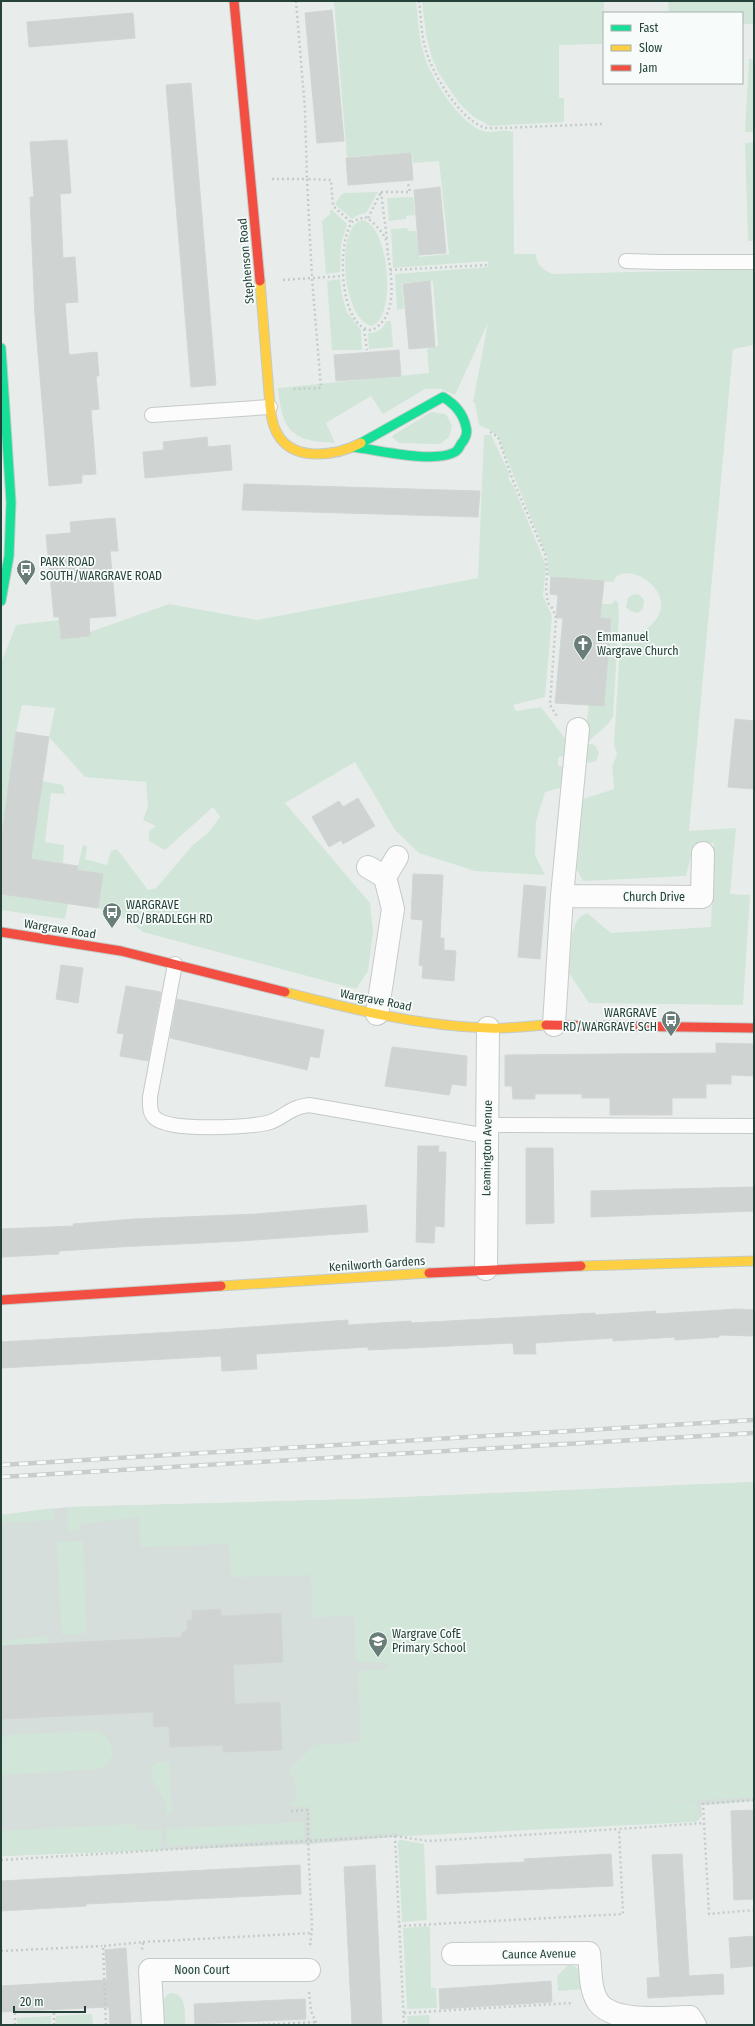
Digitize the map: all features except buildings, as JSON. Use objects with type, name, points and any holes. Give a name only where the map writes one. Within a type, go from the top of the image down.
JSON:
[{"type":"street","name":"Stephenson Road","points":[[234,1],[270,407],[274,427],[282,442],[297,450],[317,454],[337,453],[353,447],[443,398],[452,402],[461,412],[467,429],[464,441],[455,453],[440,457],[427,457],[353,447]]},
{"type":"street","points":[[1,348],[9,556],[1,601]]},
{"type":"street","points":[[554,1025],[562,896],[577,738]]},
{"type":"street","name":"Church Drive","points":[[562,896],[702,897],[703,853]]},
{"type":"street","points":[[377,1014],[393,909],[377,872],[397,857]]},
{"type":"street","name":"Wargrave Road","points":[[1,932],[121,951],[377,1014],[429,1022],[488,1028],[554,1025],[754,1028]]},
{"type":"street","name":"Leamington Avenue","points":[[486,1269],[488,1028]]},
{"type":"street","name":"Kenilworth Gardens","points":[[1,1300],[486,1269],[754,1261]]},
{"type":"street","name":"Caunce Avenue","points":[[453,1954],[589,1953],[592,1985],[598,2001]]},
{"type":"street","points":[[150,1970],[153,2025]]},
{"type":"street","name":"Noon Court","points":[[150,1970],[309,1970]]},
{"type":"street","points":[[598,2001],[610,2012],[625,2017],[690,2017],[695,2025]]},
{"type":"lane","points":[[626,261],[754,262]]},
{"type":"lane","points":[[152,415],[270,407]]},
{"type":"lane","points":[[175,964],[150,1098],[150,1109],[154,1117],[163,1123],[176,1126],[234,1127],[268,1123],[296,1108],[309,1105],[487,1130],[754,1126]]},
{"type":"path","points":[[269,390],[321,388],[312,278],[305,110],[296,1]]},
{"type":"path","points":[[419,1],[425,46],[435,73],[453,100],[466,115],[478,124],[485,128],[602,124]]},
{"type":"path","points":[[266,179],[331,180],[333,206],[352,223]]},
{"type":"path","points":[[381,192],[410,192],[408,183]]},
{"type":"path","points":[[368,218],[381,192]]},
{"type":"path","points":[[364,328],[374,329],[380,323],[388,310],[391,298],[390,270],[381,192]]},
{"type":"path","points":[[367,350],[364,328],[354,316],[348,302],[343,276],[344,243],[352,223],[363,217],[368,218],[386,240]]},
{"type":"path","points":[[390,270],[488,265]]},
{"type":"path","points":[[282,280],[343,276]]},
{"type":"path","points":[[467,429],[493,433],[498,437],[512,478],[545,554],[547,571],[546,590],[548,603],[553,609],[556,618],[550,705],[577,738]]},
{"type":"path","points":[[754,1800],[704,1804],[709,1914],[754,1910]]},
{"type":"path","points":[[258,2025],[317,2024],[311,2011],[309,1970],[311,1933],[308,1810],[291,1810]]},
{"type":"path","points":[[1,1860],[395,1836],[429,1841],[704,1823]]},
{"type":"path","points":[[399,1926],[623,1914],[619,1829]]},
{"type":"path","points":[[395,1836],[404,2025]]},
{"type":"path","points":[[1,1951],[311,1933]]},
{"type":"path","points":[[142,1942],[141,1959],[150,1970]]},
{"type":"path","points":[[103,1946],[106,2025]]},
{"type":"path","points":[[404,2013],[598,2001]]},
{"type":"path","points":[[54,2009],[54,2025]]},
{"type":"path","points":[[15,2011],[15,2025]]},
{"type":"shaded area","name":"Wargrave CofE Primary School","points":[[754,1482],[754,1801],[701,1805],[702,1817],[405,1836],[311,1844],[1,1856],[1,1515],[68,1507],[362,1499]]},
{"type":"green space","points":[[334,1],[416,1],[420,37],[425,58],[434,77],[448,100],[474,127],[487,132],[513,132],[514,254],[536,254],[539,265],[546,271],[553,274],[754,269],[754,345],[733,349],[689,831],[736,828],[730,894],[750,895],[743,1005],[589,1003],[569,973],[572,934],[576,922],[581,916],[587,913],[611,933],[711,927],[714,843],[694,844],[686,876],[583,881],[577,870],[583,799],[614,789],[612,766],[617,755],[614,744],[620,646],[645,630],[654,622],[661,607],[659,596],[654,587],[646,579],[636,575],[626,573],[618,575],[613,582],[551,577],[548,575],[547,557],[498,437],[490,430],[479,425],[475,403],[473,402],[488,323],[455,395],[441,389],[425,389],[383,414],[371,396],[326,423],[335,443],[309,440],[299,436],[286,424],[280,403],[278,388],[429,373],[427,349],[438,346],[433,281],[402,283],[404,309],[397,310],[395,274],[488,267],[488,261],[393,268],[391,229],[407,228],[408,231],[416,231],[419,257],[449,254],[439,161],[413,163],[412,153],[347,157]]},
{"type":"green space","points":[[422,1],[604,1],[602,44],[559,45],[559,98],[564,98],[564,122],[490,126],[474,117],[459,103],[438,72],[432,58],[426,35]]},
{"type":"green space","points":[[668,1],[754,1],[754,24],[743,24],[743,12],[669,12]]},
{"type":"green space","points":[[749,59],[754,59],[754,132],[745,132]]},
{"type":"green space","points":[[754,142],[754,241],[748,241],[745,143]]},
{"type":"green space","points":[[378,192],[366,213],[358,215],[352,219],[335,204],[344,193]]},
{"type":"green space","points":[[413,197],[415,215],[406,216],[406,219],[389,221],[387,198]]},
{"type":"green space","points":[[330,210],[332,210],[347,224],[341,245],[340,272],[326,274],[322,221],[330,214]]},
{"type":"green space","points":[[362,220],[371,225],[379,238],[384,254],[387,273],[387,291],[384,308],[379,320],[371,326],[361,320],[354,308],[348,291],[346,273],[345,255],[348,239],[353,227]]},
{"type":"green space","points":[[340,279],[342,296],[347,312],[361,330],[362,350],[332,350],[327,281]]},
{"type":"green space","points":[[386,321],[391,321],[393,347],[369,349],[368,333],[373,333],[379,330]]},
{"type":"green space","points":[[431,412],[446,414],[452,426],[449,437],[440,444],[399,443],[393,438],[392,436]]},
{"type":"green space","points":[[484,435],[491,435],[509,473],[509,480],[514,487],[546,566],[543,596],[552,616],[545,697],[513,705],[516,711],[541,707],[567,741],[566,756],[558,757],[558,766],[565,767],[563,787],[545,792],[536,822],[535,855],[545,875],[475,871],[419,853],[395,830],[355,762],[285,803],[370,903],[373,932],[368,971],[356,989],[143,932],[128,920],[98,908],[77,870],[83,845],[87,846],[85,859],[107,865],[111,851],[117,849],[148,890],[156,888],[193,845],[208,833],[220,817],[213,807],[165,850],[149,841],[149,831],[156,826],[143,820],[148,807],[146,782],[85,777],[49,737],[55,708],[22,705],[16,732],[1,840],[1,663],[16,625],[59,620],[61,639],[90,636],[90,632],[169,604],[257,620],[478,578]]},
{"type":"green space","points":[[634,594],[640,595],[644,600],[643,609],[638,613],[630,611],[626,607],[628,598]]},
{"type":"green space","points":[[616,600],[618,603],[619,615],[613,717],[608,724],[583,746],[589,705],[604,706],[611,620],[600,618],[602,604],[611,604]]},
{"type":"green space","points":[[585,745],[595,745],[599,753],[596,761],[590,763],[584,761]]},
{"type":"green space","points":[[42,781],[63,785],[65,794],[51,793],[45,842],[64,845],[63,864],[31,859]]},
{"type":"green space","points":[[1,894],[68,904],[65,919],[1,910]]},
{"type":"green space","name":"Wargrave CofE Primary School","points":[[754,1482],[754,1797],[571,1807],[697,1801],[700,1818],[695,1822],[405,1836],[394,1833],[311,1839],[310,1807],[290,1806],[290,1804],[296,1800],[296,1784],[293,1776],[290,1775],[289,1770],[315,1745],[361,1742],[358,1671],[388,1669],[387,1663],[356,1662],[354,1615],[312,1618],[311,1575],[233,1577],[231,1575],[229,1544],[141,1547],[139,1517],[80,1524],[79,1531],[68,1530],[68,1507],[362,1499]]},
{"type":"green space","points":[[53,1508],[54,1520],[1,1523],[1,1515]]},
{"type":"green space","points":[[83,1541],[86,1633],[62,1635],[57,1542]]},
{"type":"green space","points":[[48,1636],[47,1643],[1,1645],[1,1641]]},
{"type":"green space","points":[[95,1731],[105,1737],[112,1749],[113,1754],[106,1766],[97,1769],[1,1775],[1,1737],[5,1735]]},
{"type":"green space","points":[[157,1762],[169,1762],[172,1813],[167,1814],[165,1801],[152,1779],[152,1766]]},
{"type":"green space","points":[[304,1822],[304,1839],[168,1846],[165,1829]]},
{"type":"green space","points":[[136,1824],[136,1830],[161,1830],[161,1850],[1,1856],[1,1831]]},
{"type":"green space","points":[[399,1840],[424,1844],[427,1920],[402,1922],[398,1843]]},
{"type":"green space","points":[[430,1927],[431,1988],[436,1988],[437,2008],[407,2009],[403,1928]]},
{"type":"green space","points":[[568,1965],[576,1967],[579,1970],[585,1989],[558,1991],[557,1976]]},
{"type":"green space","points":[[171,1993],[176,1994],[182,2000],[185,2010],[185,2025],[163,2025],[163,2002],[167,1995]]},
{"type":"green space","points":[[92,2014],[93,2025],[55,2025],[56,2016]]},
{"type":"green space","points":[[429,2015],[430,2025],[408,2025],[407,2016]]},
{"type":"green space","points":[[51,2016],[51,2025],[17,2025],[17,2018]]},
{"type":"railway","points":[[1,1465],[754,1420]]},
{"type":"railway","points":[[1,1477],[754,1433]]},
{"type":"traffic: fast","points":[[1,348],[11,502],[9,556],[1,601]]},
{"type":"traffic: fast","points":[[353,447],[418,456],[443,456],[457,451],[465,438],[467,429],[463,417],[458,409],[443,397],[361,443]]},
{"type":"traffic: slow","points":[[260,281],[270,410],[273,423],[280,438],[288,446],[297,451],[319,454],[341,451],[361,443]]},
{"type":"traffic: slow","points":[[285,992],[385,1016],[436,1024],[462,1027],[495,1028],[546,1025]]},
{"type":"traffic: slow","points":[[581,1266],[754,1261]]},
{"type":"traffic: slow","points":[[221,1286],[429,1273]]},
{"type":"traffic: jam","points":[[234,1],[260,281]]},
{"type":"traffic: jam","points":[[1,932],[121,951],[285,992]]},
{"type":"traffic: jam","points":[[546,1025],[754,1028]]},
{"type":"traffic: jam","points":[[429,1273],[581,1266]]},
{"type":"traffic: jam","points":[[1,1300],[221,1286]]},
{"type":"place","name":"PARK ROAD SOUTH/WARGRAVE ROAD","points":[[26,586]]},
{"type":"place","name":"Emmanuel Wargrave Church","points":[[583,661]]},
{"type":"place","name":"WARGRAVE RD/BRADLEGH RD","points":[[112,929]]},
{"type":"place","name":"WARGRAVE RD/WARGRAVE SCH","points":[[671,1037]]},
{"type":"place","name":"Wargrave CofE Primary School","points":[[378,1658]]}]
